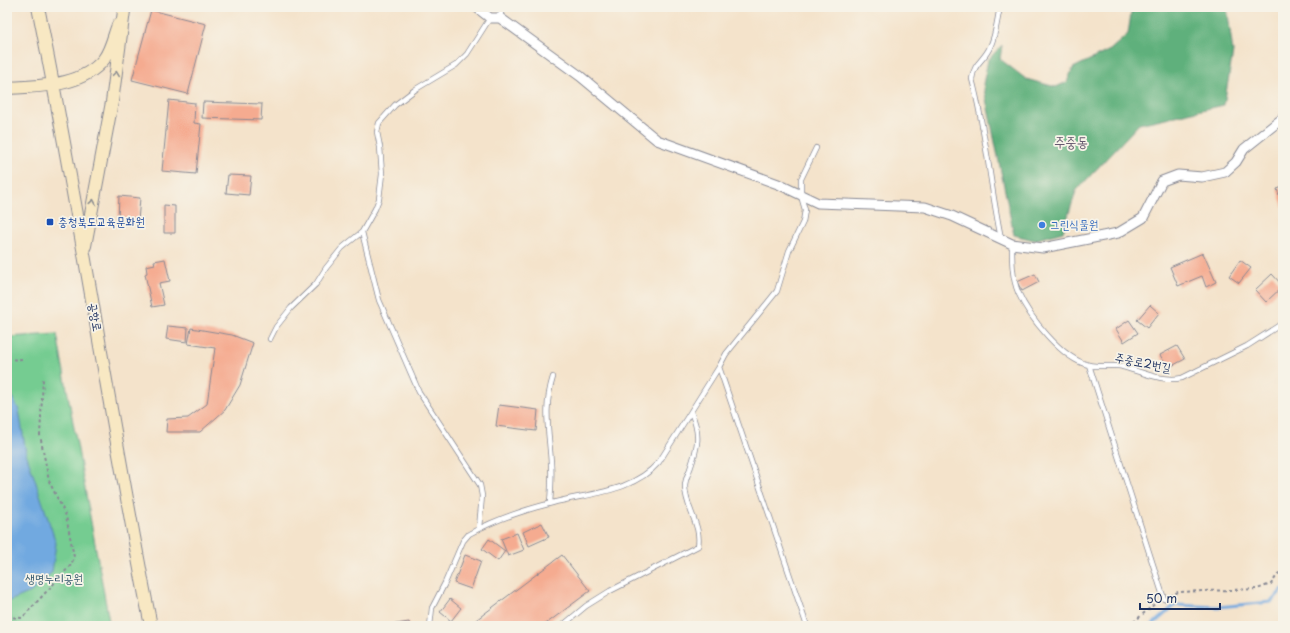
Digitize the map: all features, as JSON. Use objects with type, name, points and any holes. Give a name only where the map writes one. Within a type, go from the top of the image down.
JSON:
[{"type":"main road","name":"공항로","points":[[38,7],[54,85],[128,508],[151,626]]},
{"type":"main road","points":[[7,88],[54,85],[89,74],[105,58],[124,9]]},
{"type":"main road","points":[[84,254],[112,102],[124,9]]},
{"type":"street","points":[[476,7],[490,18],[500,18],[580,76],[657,140],[778,184],[818,203],[925,207],[952,216],[1012,244],[1043,248],[1118,233],[1142,218],[1162,181],[1178,174],[1202,177],[1225,172],[1236,162],[1244,149],[1283,118]]},
{"type":"lane","points":[[500,18],[502,7]]},
{"type":"lane","points":[[1000,7],[990,48],[973,70],[972,79],[984,135],[989,178],[1001,238]]},
{"type":"lane","points":[[270,339],[284,318],[316,284],[326,268],[342,248],[362,232],[379,199],[382,174],[380,147],[377,132],[379,123],[396,105],[416,89],[456,66],[467,54],[490,18]]},
{"type":"lane","points":[[430,626],[432,608],[445,583],[463,541],[469,534],[479,528],[527,510],[550,503],[610,491],[650,472],[691,412],[719,368],[726,354],[777,291],[789,251],[803,222],[805,210],[801,196],[801,179],[816,148]]},
{"type":"lane","points":[[362,232],[379,300],[419,392],[480,485],[482,496],[479,528]]},
{"type":"lane","name":"주중로2번길","points":[[1012,244],[1012,270],[1018,292],[1027,309],[1056,345],[1072,357],[1089,366],[1121,366],[1154,377],[1171,380],[1182,378],[1247,346],[1283,322]]},
{"type":"lane","points":[[1089,366],[1164,599]]},
{"type":"lane","points":[[719,368],[807,626]]},
{"type":"lane","points":[[550,503],[551,462],[547,430],[547,395],[553,377]]},
{"type":"lane","points":[[562,626],[586,606],[610,591],[698,546],[700,537],[685,497],[685,484],[697,449],[699,436],[696,423],[691,412]]},
{"type":"path","points":[[7,360],[22,359]]},
{"type":"path","points":[[7,617],[22,618],[71,565],[74,557],[66,516],[49,481],[40,435],[43,379]]},
{"type":"path","points":[[1129,626],[1164,599],[1178,592],[1257,589],[1271,584],[1283,567]]},
{"type":"green space","points":[[1132,7],[1227,7],[1233,52],[1224,105],[1139,124],[1076,191],[1063,232],[1034,240],[1014,235],[983,84],[988,60],[1002,45],[1000,59],[1026,79],[1056,87],[1067,82],[1073,68],[1110,50],[1128,34]]},
{"type":"green space","name":"생명누리공원","points":[[57,334],[109,621],[105,626],[7,626],[7,337]]},
{"type":"water","points":[[7,395],[11,395],[19,410],[26,453],[56,543],[52,572],[31,592],[7,602]]},
{"type":"building","points":[[151,10],[206,24],[188,94],[132,80]]},
{"type":"building","points":[[169,100],[195,103],[194,123],[201,124],[196,174],[162,171]]},
{"type":"building","points":[[203,102],[262,104],[261,120],[202,118]]},
{"type":"building","points":[[228,175],[251,176],[249,195],[226,193]]},
{"type":"building","points":[[1283,187],[1283,207],[1277,189]]},
{"type":"building","points":[[119,196],[140,198],[138,221],[118,220]]},
{"type":"building","points":[[164,205],[175,206],[175,233],[164,233]]},
{"type":"building","points":[[1203,253],[1216,282],[1206,287],[1202,276],[1178,286],[1170,267]]},
{"type":"building","points":[[165,259],[170,281],[159,283],[164,305],[152,307],[145,274],[147,273],[146,266],[155,264],[154,261]]},
{"type":"building","points":[[1240,260],[1251,268],[1239,283],[1229,276]]},
{"type":"building","points":[[1035,274],[1039,282],[1022,291],[1017,282]]},
{"type":"building","points":[[1272,274],[1283,286],[1266,302],[1255,290]]},
{"type":"building","points":[[1150,305],[1159,313],[1147,328],[1137,320]]},
{"type":"building","points":[[1129,320],[1138,333],[1124,342],[1116,329]]},
{"type":"building","points":[[168,326],[188,328],[187,342],[166,339]]},
{"type":"building","points":[[191,328],[232,335],[253,343],[240,385],[225,410],[200,432],[166,432],[167,419],[188,418],[207,404],[215,348],[188,344]]},
{"type":"building","points":[[1177,346],[1185,359],[1168,368],[1160,355]]},
{"type":"building","points":[[499,405],[538,410],[536,431],[496,426]]},
{"type":"building","points":[[542,523],[549,537],[529,546],[523,532]]},
{"type":"building","points":[[517,533],[524,550],[508,556],[501,539]]},
{"type":"building","points":[[489,539],[505,551],[498,561],[482,549]]},
{"type":"building","points":[[465,555],[481,561],[471,589],[454,583]]},
{"type":"building","points":[[562,555],[590,591],[543,626],[468,626]]},
{"type":"building","points":[[450,599],[461,608],[451,621],[440,612]]},
{"type":"building","points":[[409,622],[410,626],[390,626],[390,625]]},
{"type":"waterway","points":[[1151,626],[1175,605],[1218,607],[1271,602],[1283,589]]},
{"type":"place","name":"충청북도교육문화원","points":[[50,222]]},
{"type":"place","name":"그린식물원","points":[[1042,225]]},
{"type":"district","name":"주중동","points":[[1071,142]]}]
